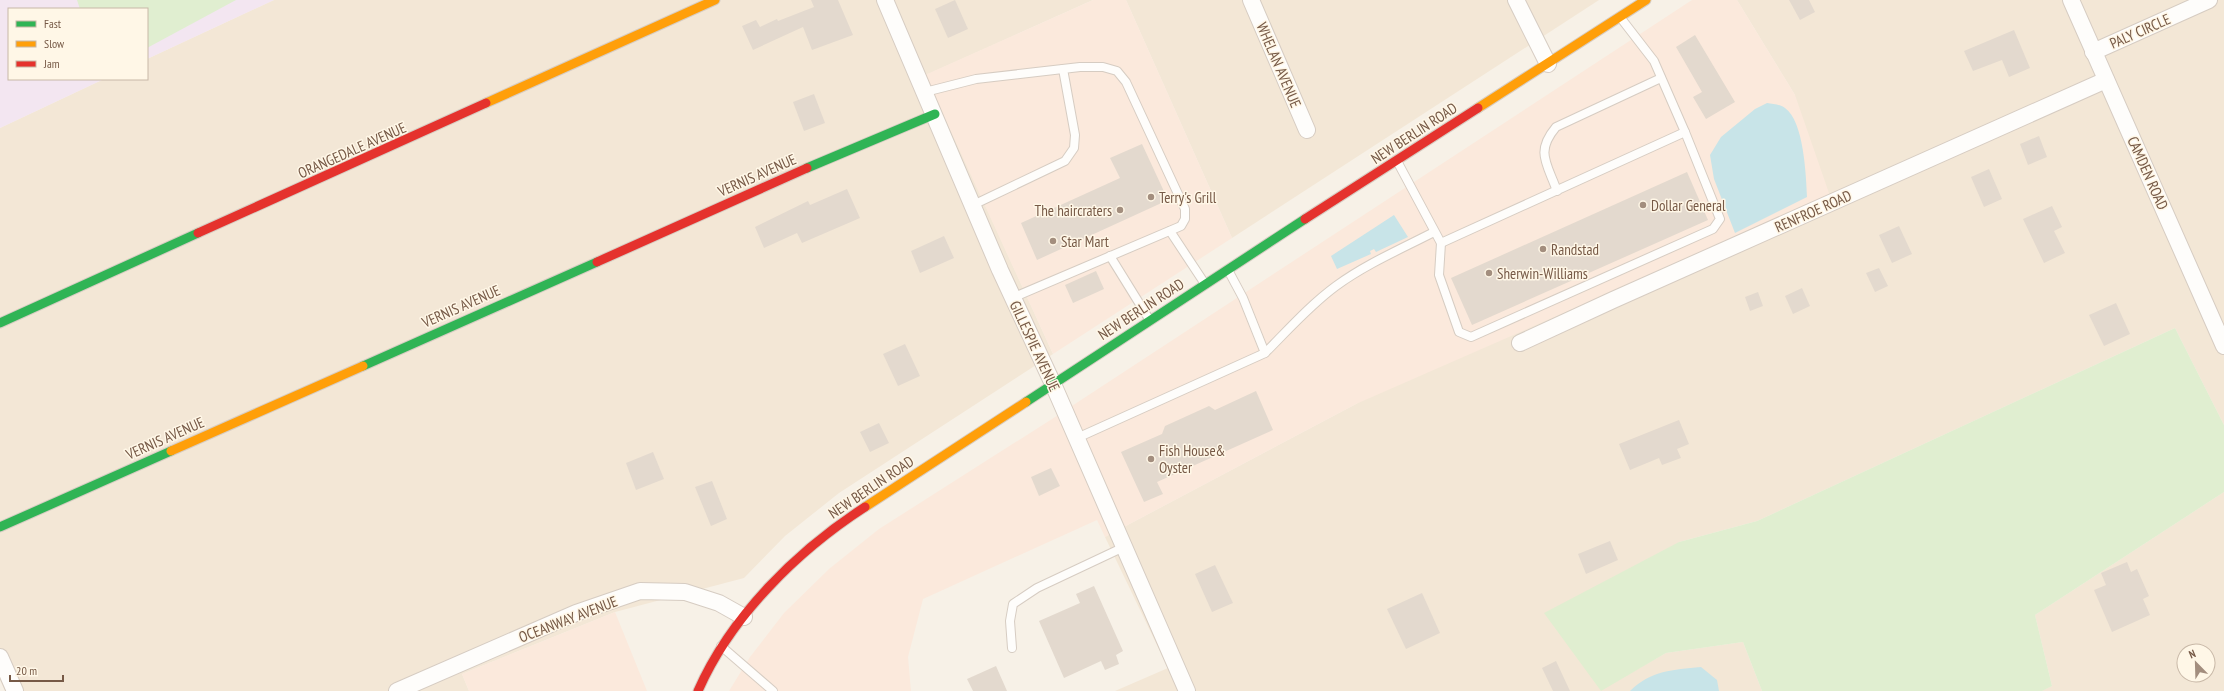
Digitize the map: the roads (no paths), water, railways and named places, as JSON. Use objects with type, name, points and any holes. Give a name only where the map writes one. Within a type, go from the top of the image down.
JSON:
[{"type":"street","name":"ORANGEDALE AVENUE","points":[[0,323],[172,247],[715,0]]},
{"type":"street","name":"GILLESPIE AVENUE","points":[[885,0],[935,114],[1012,298],[1053,384],[1188,691]]},
{"type":"street","name":"WHELAN AVENUE","points":[[1251,0],[1307,130]]},
{"type":"street","points":[[1516,0],[1548,64]]},
{"type":"street","name":"NEW BERLIN ROAD","points":[[698,691],[703,676],[721,646],[744,617],[788,569],[839,524],[1228,269],[1646,0]]},
{"type":"street","name":"CAMDEN ROAD","points":[[2071,0],[2224,346]]},
{"type":"street","name":"PALY CIRCLE","points":[[2094,52],[2209,0]]},
{"type":"street","name":"RENFROE ROAD","points":[[1520,343],[2106,80]]},
{"type":"street","name":"VERNIS AVENUE","points":[[0,527],[831,158],[935,114]]},
{"type":"street","name":"OCEANWAY AVENUE","points":[[397,691],[576,613],[640,591],[686,592],[719,603],[744,617]]},
{"type":"street","points":[[0,656],[15,691]]},
{"type":"lane","points":[[1397,161],[1441,243],[1439,274],[1459,332],[1471,337],[1713,229],[1720,219],[1685,132],[1654,61],[1620,17]]},
{"type":"lane","points":[[925,92],[976,79],[1063,68],[1104,67],[1117,71],[1126,82],[1185,209],[1185,219],[1181,226],[1012,298]]},
{"type":"lane","points":[[973,205],[1065,161],[1074,148],[1075,135],[1063,68]]},
{"type":"lane","points":[[1557,190],[1543,149],[1546,139],[1556,127],[1661,78]]},
{"type":"lane","points":[[1441,243],[1685,132]]},
{"type":"lane","points":[[1170,231],[1205,284]]},
{"type":"lane","points":[[1077,438],[1265,353],[1323,296],[1389,254],[1434,232]]},
{"type":"lane","points":[[1110,256],[1150,320]]},
{"type":"lane","points":[[1228,269],[1243,298],[1265,353]]},
{"type":"lane","points":[[1012,648],[1010,621],[1013,604],[1037,588],[1124,547]]},
{"type":"lane","points":[[721,646],[773,691]]},
{"type":"water","points":[[1767,103],[1785,108],[1796,124],[1803,150],[1807,197],[1735,233],[1714,179],[1710,155],[1721,137],[1755,109]]},
{"type":"water","points":[[1394,215],[1408,237],[1376,252],[1374,249],[1370,251],[1371,254],[1337,269],[1331,256]]},
{"type":"water","points":[[1701,667],[1717,680],[1719,691],[1630,691],[1638,684],[1654,675],[1672,670]]},
{"type":"place","name":"Terry's Grill","points":[[1151,197]]},
{"type":"place","name":"Dollar General","points":[[1643,205]]},
{"type":"place","name":"The haircraters","points":[[1120,210]]},
{"type":"place","name":"Star Mart","points":[[1053,241]]},
{"type":"place","name":"Randstad","points":[[1543,249]]},
{"type":"place","name":"Sherwin-Williams","points":[[1489,273]]},
{"type":"place","name":"Fish House& Oyster","points":[[1151,459]]}]
